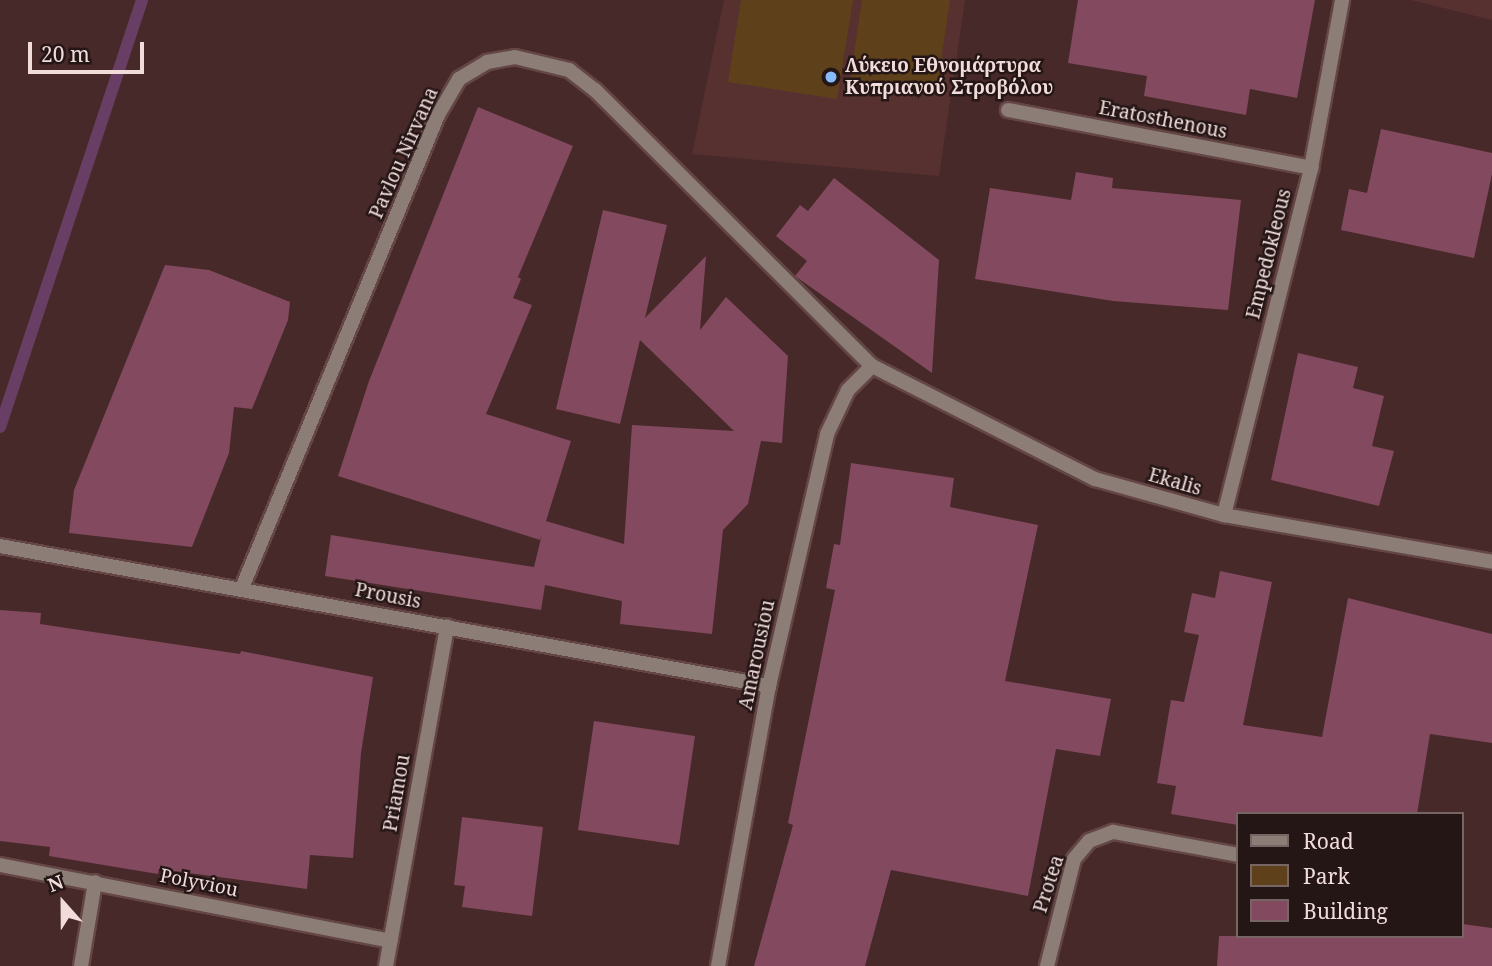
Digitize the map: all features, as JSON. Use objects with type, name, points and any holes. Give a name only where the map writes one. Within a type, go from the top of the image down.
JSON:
[{"type":"street","name":"Empedokleous","points":[[1224,515],[1311,168],[1342,0]]},
{"type":"street","name":"Pavlou Nirvana","points":[[242,588],[438,115],[459,79],[487,62],[533,58],[569,71],[595,90],[872,366]]},
{"type":"street","name":"Eratosthenous","points":[[1008,110],[1311,168]]},
{"type":"street","name":"Ekalis","points":[[872,366],[1096,479],[1224,515],[1492,562]]},
{"type":"street","name":"Amarousiou","points":[[718,966],[769,686],[827,434],[848,390],[872,366]]},
{"type":"street","name":"Prousis","points":[[0,546],[769,686]]},
{"type":"street","name":"Priamou","points":[[386,966],[446,626]]},
{"type":"street","name":"Protea","points":[[1047,966],[1074,859],[1089,841],[1113,832],[1236,855]]},
{"type":"street","name":"Polyviou","points":[[0,865],[391,941]]},
{"type":"street","points":[[81,966],[95,882]]},
{"type":"shaded area","name":"Λύκειο Εθνομάρτυρα Κυπριανού Στροβόλου","points":[[724,0],[965,0],[939,176],[692,154]]},
{"type":"shaded area","points":[[1411,0],[1492,0],[1492,20]]},
{"type":"green space","points":[[741,0],[853,0],[837,99],[728,82]]},
{"type":"green space","points":[[862,0],[950,0],[936,94],[850,81]]},
{"type":"building","points":[[1078,0],[1315,0],[1297,98],[1250,89],[1246,115],[1144,96],[1147,76],[1068,63]]},
{"type":"building","points":[[478,107],[573,146],[518,277],[521,279],[513,298],[532,305],[486,414],[571,441],[546,521],[624,544],[632,425],[734,431],[640,340],[620,424],[556,409],[603,210],[667,225],[645,318],[706,256],[700,330],[726,297],[788,356],[782,443],[761,441],[748,504],[723,530],[712,634],[620,624],[622,601],[545,585],[541,610],[325,576],[331,535],[534,567],[542,534],[540,540],[338,476],[369,381]]},
{"type":"building","points":[[1381,129],[1492,153],[1492,174],[1474,258],[1341,230],[1349,189],[1367,193]]},
{"type":"building","points":[[1076,172],[1113,178],[1112,188],[1241,200],[1228,310],[1113,301],[975,279],[990,188],[1071,200]]},
{"type":"building","points":[[834,178],[939,260],[932,373],[795,276],[807,261],[776,236],[800,205],[808,211]]},
{"type":"building","points":[[165,265],[209,270],[290,302],[288,320],[252,409],[234,407],[229,453],[192,547],[69,533],[74,490]]},
{"type":"building","points":[[1298,353],[1358,367],[1353,388],[1384,396],[1372,446],[1394,451],[1379,506],[1271,480]]},
{"type":"building","points":[[851,463],[954,478],[950,507],[1038,525],[1005,681],[1111,699],[1100,756],[1056,749],[1028,896],[891,870],[865,966],[754,966],[793,825],[788,823],[835,590],[826,588],[834,544],[840,545]]},
{"type":"building","points":[[1220,571],[1272,582],[1243,725],[1322,737],[1348,598],[1492,634],[1492,743],[1430,734],[1417,812],[1236,812],[1236,825],[1171,814],[1176,786],[1157,783],[1171,700],[1184,702],[1199,635],[1184,632],[1192,593],[1215,598]]},
{"type":"building","points":[[0,610],[41,613],[40,624],[240,654],[241,651],[373,677],[361,753],[353,858],[310,855],[307,889],[159,869],[158,874],[49,856],[50,847],[0,841]]},
{"type":"building","points":[[594,721],[695,736],[679,845],[578,830]]},
{"type":"building","points":[[462,817],[543,827],[532,916],[462,907],[465,886],[454,885]]},
{"type":"building","points":[[1464,924],[1492,928],[1492,966],[1217,966],[1219,936],[1464,938]]},
{"type":"waterway","points":[[0,427],[142,0]]},
{"type":"place","name":"Λύκειο Εθνομάρτυρα Κυπριανού Στροβόλου","points":[[831,77]]}]
